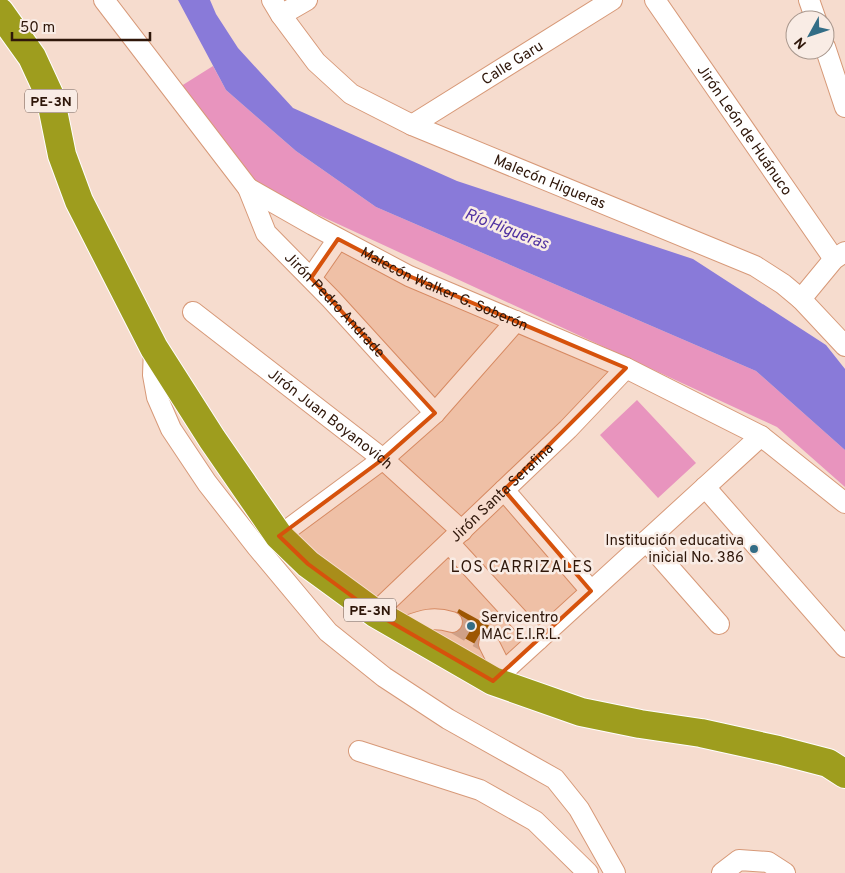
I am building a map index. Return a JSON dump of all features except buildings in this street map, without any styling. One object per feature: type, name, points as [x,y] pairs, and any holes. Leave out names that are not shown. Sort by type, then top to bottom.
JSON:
[{"type":"highway","name":"PE-3N","points":[[0,12],[32,57],[50,96],[62,155],[79,201],[154,348],[212,439],[278,536],[308,564],[375,613],[493,681],[581,712],[640,724],[701,733],[778,750],[828,763],[845,774]]},
{"type":"street","name":"Malecón Walker G. Soberón","points":[[104,0],[248,188],[338,239],[409,276],[626,368],[761,436],[845,503]]},
{"type":"street","points":[[276,8],[307,0]]},
{"type":"street","name":"Calle Garu","points":[[412,125],[612,0]]},
{"type":"street","name":"Jirón León de Huánuco","points":[[655,0],[840,255]]},
{"type":"street","name":"Malecón Higueras","points":[[276,8],[316,62],[351,94],[412,125],[755,266],[783,284],[845,346]]},
{"type":"street","points":[[829,60],[845,107]]},
{"type":"street","name":"Jirón Pedro Andrade","points":[[248,188],[264,230],[311,278],[435,413]]},
{"type":"street","points":[[311,278],[338,239]]},
{"type":"street","points":[[801,300],[840,255]]},
{"type":"street","name":"Jirón Juan Boyanovich","points":[[193,312],[383,459],[456,537],[538,640]]},
{"type":"street","points":[[278,536],[383,459],[435,413],[516,321]]},
{"type":"street","points":[[154,348],[153,376],[157,397],[171,428],[207,483],[257,547],[328,632],[384,677],[448,719],[555,779],[579,809],[615,873]]},
{"type":"street","name":"Jirón Santa Serafina","points":[[375,613],[568,429],[626,368]]},
{"type":"street","points":[[493,681],[761,436]]},
{"type":"street","points":[[705,487],[845,647]]},
{"type":"street","points":[[504,490],[591,591]]},
{"type":"street","points":[[646,541],[719,624]]},
{"type":"street","points":[[401,628],[424,620],[439,618],[452,622]]},
{"type":"street","points":[[490,644],[497,660],[493,681]]},
{"type":"street","points":[[358,751],[480,790],[535,821],[588,873]]},
{"type":"street","points":[[722,873],[739,860],[768,862],[785,873]]},
{"type":"highlighted area","points":[[338,239],[409,276],[626,368],[504,490],[591,591],[493,681],[375,613],[308,564],[279,536],[383,459],[435,413],[311,278]]},
{"type":"shaded area","points":[[213,66],[226,90],[296,151],[376,207],[756,371],[845,450],[845,487],[777,427],[258,187],[178,88]]},
{"type":"shaded area","points":[[637,400],[696,463],[658,498],[600,435]]},
{"type":"water","name":"Río Higueras","points":[[178,0],[210,0],[216,14],[238,48],[293,108],[457,181],[693,259],[826,345],[845,369],[845,450],[756,371],[376,207],[296,151],[226,90]]},
{"type":"tunnel","points":[[452,622],[489,644]]},
{"type":"place","name":"Institución educativa inicial No. 386","points":[[754,549]]},
{"type":"place","name":"Servicentro MAC E.I.R.L.","points":[[471,626]]},
{"type":"district","name":"LOS CARRIZALES","points":[[522,566]]}]
